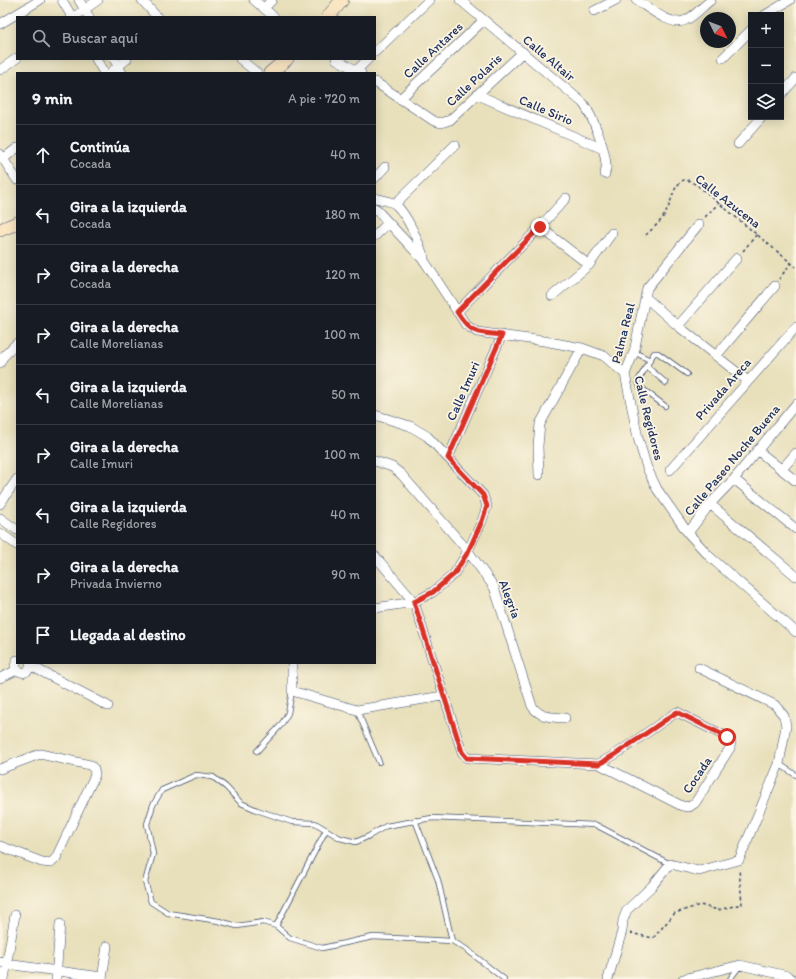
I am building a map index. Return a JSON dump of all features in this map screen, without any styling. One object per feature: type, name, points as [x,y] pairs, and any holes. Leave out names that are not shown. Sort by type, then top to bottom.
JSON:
[{"type":"main road","points":[[329,16],[342,0]]},
{"type":"main road","points":[[271,72],[286,60]]},
{"type":"main road","points":[[0,230],[16,222]]},
{"type":"street","points":[[0,24],[40,0]]},
{"type":"street","points":[[62,0],[72,16]]},
{"type":"street","points":[[79,0],[87,13]]},
{"type":"street","points":[[76,16],[87,13],[98,0]]},
{"type":"street","points":[[142,0],[156,16]]},
{"type":"street","points":[[254,0],[273,16]]},
{"type":"street","points":[[264,8],[272,0]]},
{"type":"street","points":[[376,51],[429,0]]},
{"type":"street","name":"Calle Altair","points":[[460,0],[583,103],[590,113],[603,149],[607,166],[605,174]]},
{"type":"street","points":[[594,11],[616,0]]},
{"type":"street","points":[[636,0],[671,22],[679,23],[686,20],[711,0]]},
{"type":"street","points":[[770,12],[790,0]]},
{"type":"street","name":"Calle Antares","points":[[400,99],[484,20]]},
{"type":"street","points":[[723,58],[748,33]]},
{"type":"street","name":"Calle Polaris","points":[[400,99],[441,123],[450,120],[523,52]]},
{"type":"street","points":[[0,70],[16,59]]},
{"type":"street","points":[[97,60],[103,72]]},
{"type":"street","points":[[241,60],[256,72]]},
{"type":"street","points":[[338,60],[359,72],[367,60]]},
{"type":"street","points":[[784,92],[796,78]]},
{"type":"street","points":[[376,83],[400,99]]},
{"type":"street","name":"Calle Sirio","points":[[478,95],[603,149]]},
{"type":"street","points":[[738,144],[759,120]]},
{"type":"street","points":[[376,198],[396,204],[455,145]]},
{"type":"street","points":[[16,149],[2,157],[16,178]]},
{"type":"street","points":[[376,177],[386,167]]},
{"type":"street","points":[[457,312],[540,227],[566,198]]},
{"type":"street","name":"Calle Regidores","points":[[396,204],[408,221],[419,243],[425,262]]},
{"type":"street","name":"Calle Regidores","points":[[376,209],[425,262],[466,325],[477,332],[582,348],[604,356],[625,374],[638,438],[647,468],[657,489],[688,533],[710,557],[796,632]]},
{"type":"street","points":[[376,235],[388,223]]},
{"type":"street","name":"Palma Real","points":[[625,374],[634,352],[647,288],[699,224]]},
{"type":"street","points":[[540,227],[589,265]]},
{"type":"street","points":[[552,296],[589,265],[612,233]]},
{"type":"street","points":[[678,326],[737,258]]},
{"type":"street","points":[[716,356],[774,286]]},
{"type":"street","points":[[645,298],[678,326],[748,380]]},
{"type":"street","name":"Privada Areca","points":[[670,470],[796,327]]},
{"type":"street","name":"Calle Imuri","points":[[448,458],[502,335]]},
{"type":"street","points":[[0,363],[3,357],[16,344]]},
{"type":"street","points":[[539,475],[538,446],[540,424],[582,348]]},
{"type":"street","name":"Calle Paseo Noche Buena","points":[[688,533],[710,504],[734,478],[796,404]]},
{"type":"street","points":[[376,415],[410,426],[427,436],[483,495],[487,506],[468,552],[454,574],[433,592],[414,602],[376,608]]},
{"type":"street","points":[[757,450],[796,481]]},
{"type":"street","points":[[782,469],[796,453]]},
{"type":"street","name":"Alegría","points":[[376,461],[392,467],[401,474],[468,552],[494,587],[532,706],[536,713],[565,718]]},
{"type":"street","points":[[734,478],[796,529]]},
{"type":"street","points":[[0,504],[16,481]]},
{"type":"street","points":[[710,504],[796,576]]},
{"type":"street","points":[[0,518],[16,529]]},
{"type":"street","points":[[0,533],[16,544]]},
{"type":"street","points":[[376,557],[414,602]]},
{"type":"street","name":"Cocada","points":[[414,602],[462,752],[467,758],[599,764],[682,806],[689,807],[695,803],[730,748],[731,740],[677,712],[599,764]]},
{"type":"street","points":[[16,663],[15,666],[20,673],[25,673],[29,670],[31,665],[108,706]]},
{"type":"street","points":[[292,664],[292,691],[357,710],[443,696]]},
{"type":"street","points":[[608,979],[622,931],[623,920],[627,910],[652,886],[670,864],[698,871],[739,860],[779,764],[786,726],[784,716],[775,705],[700,668]]},
{"type":"street","points":[[0,678],[17,670]]},
{"type":"street","points":[[0,769],[40,754],[90,765],[94,769],[94,775],[56,858],[51,863],[42,862],[0,846]]},
{"type":"street","points":[[4,979],[3,963],[14,915]]},
{"type":"street","points":[[56,975],[60,924]]},
{"type":"street","points":[[3,963],[56,975],[102,978],[107,946]]},
{"type":"street","points":[[683,979],[740,965],[788,976],[792,979]]},
{"type":"lane","points":[[634,352],[650,360]]},
{"type":"lane","points":[[665,406],[640,387],[638,381],[654,353],[658,352],[687,374]]},
{"type":"lane","points":[[646,366],[666,383]]},
{"type":"lane","points":[[257,751],[285,719],[288,713],[292,691]]},
{"type":"lane","points":[[357,710],[379,762]]},
{"type":"lane","points":[[779,764],[796,775]]},
{"type":"lane","points":[[504,979],[466,949],[452,941],[372,937],[322,948],[290,938],[276,926],[263,922],[237,926],[219,921],[168,913],[150,902],[145,882],[153,854],[148,824],[153,805],[162,790],[196,775],[213,777],[226,787],[241,803],[257,810],[292,822],[315,823],[340,838],[356,842],[386,826],[432,818],[596,825],[670,864]]},
{"type":"lane","points":[[415,820],[438,880],[452,941]]},
{"type":"lane","points":[[276,926],[326,830]]},
{"type":"lane","points":[[730,979],[740,965]]},
{"type":"path","name":"Calle Azucena","points":[[646,235],[665,214],[674,190],[680,182],[686,179],[697,184],[796,267]]},
{"type":"path","points":[[699,224],[719,203]]},
{"type":"path","points":[[737,258],[757,234]]},
{"type":"path","points":[[774,286],[791,263]]},
{"type":"path","points":[[622,931],[653,938],[675,913],[700,905],[718,910],[742,904],[739,860]]},
{"type":"route","points":[[540,227],[457,312],[466,325],[477,332],[502,335],[448,458],[483,495],[487,506],[468,552],[454,574],[433,592],[414,602],[462,752],[467,758],[476,759],[508,759],[538,762],[599,764],[677,712],[727,737]]}]
